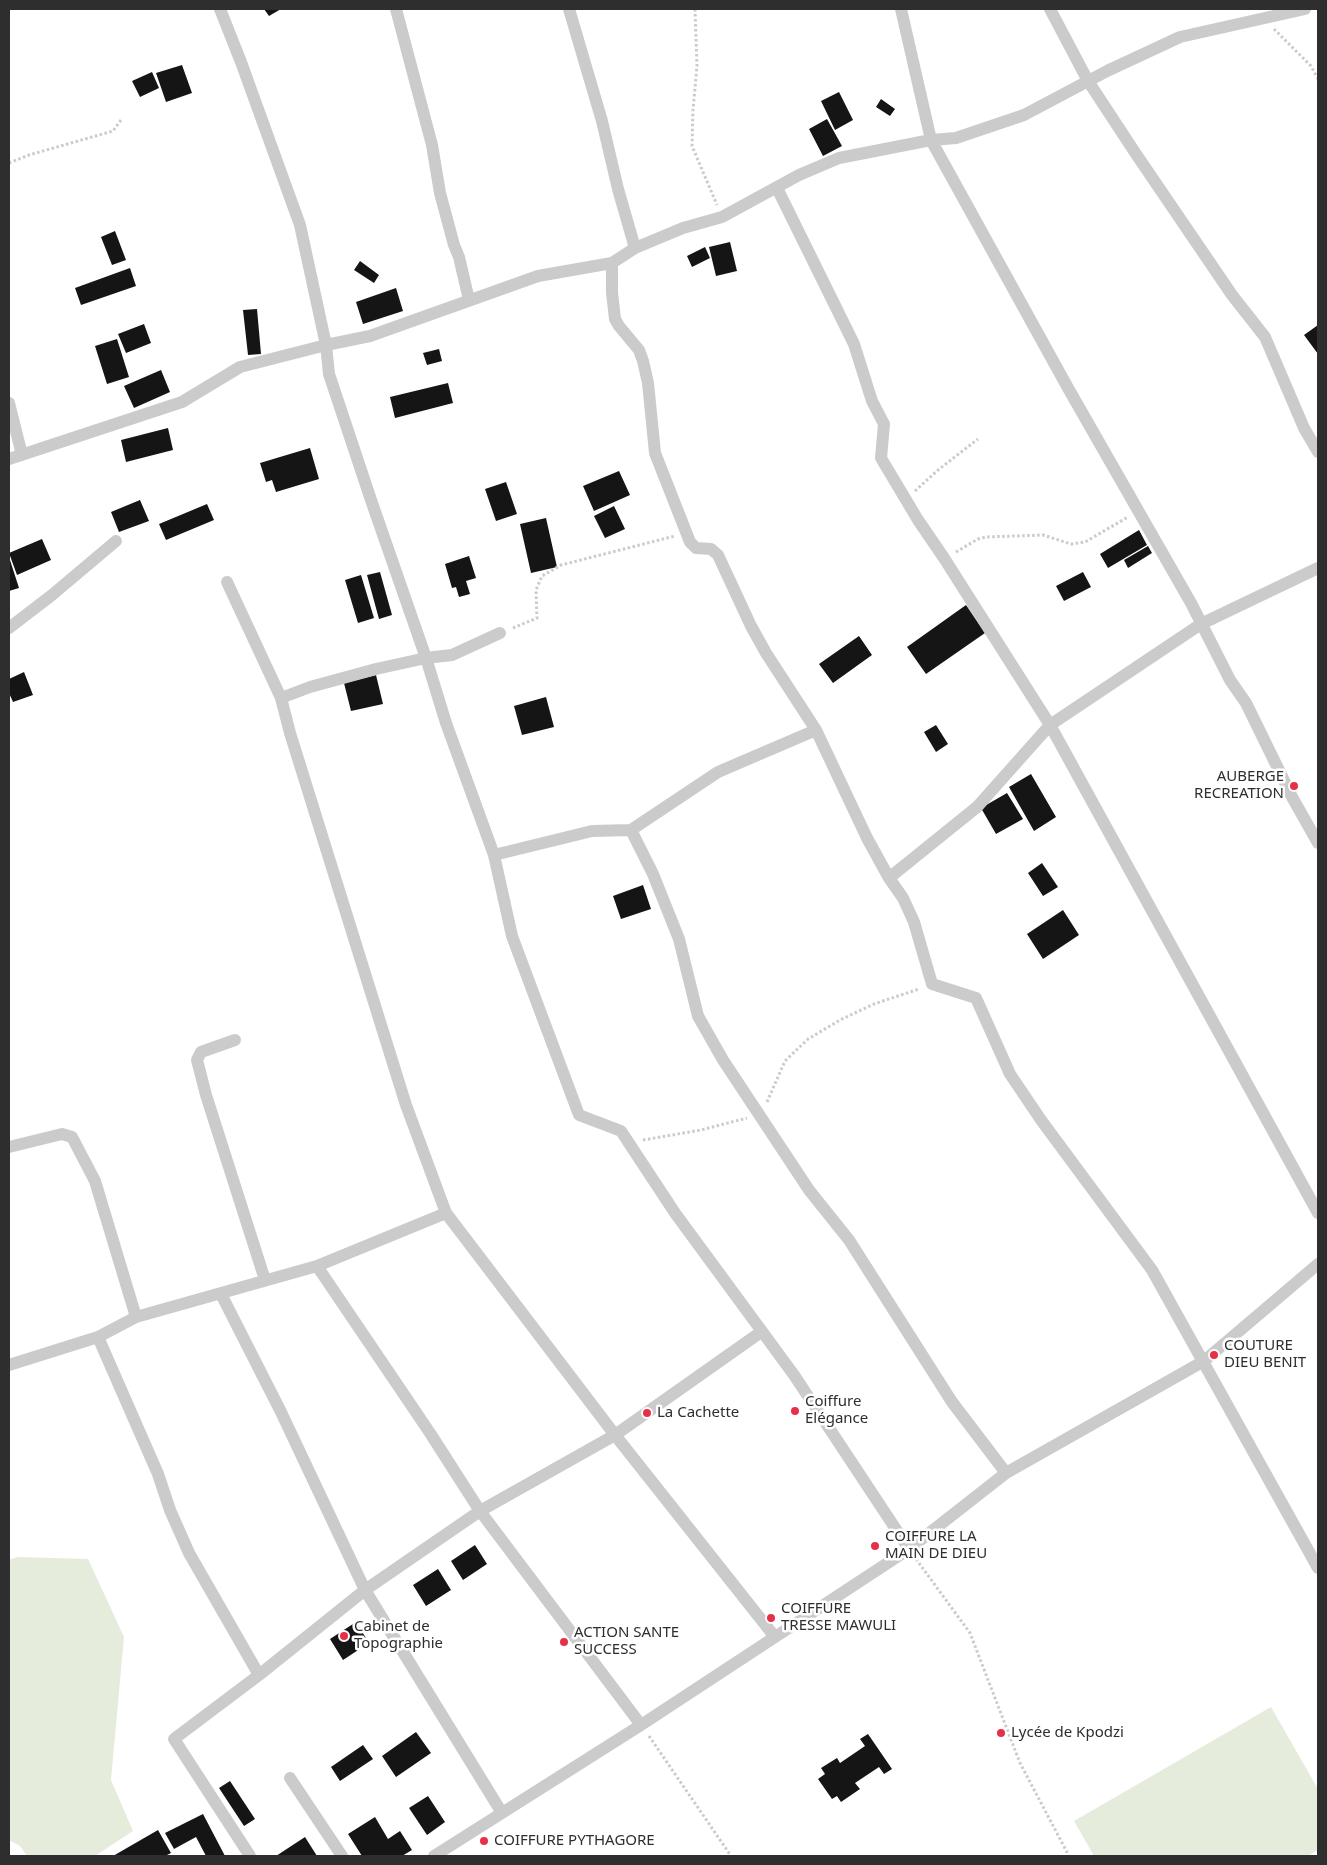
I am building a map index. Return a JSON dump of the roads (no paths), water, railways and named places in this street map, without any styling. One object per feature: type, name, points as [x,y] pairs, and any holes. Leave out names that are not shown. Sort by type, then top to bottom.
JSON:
[{"type":"street","points":[[220,9],[300,226],[309,260],[326,345],[329,374],[426,658],[446,723],[494,855],[512,936],[578,1115],[621,1131],[675,1213],[794,1376],[909,1549]]},
{"type":"street","points":[[396,9],[432,145],[440,193],[459,257],[469,300]]},
{"type":"street","points":[[569,9],[602,121],[618,189],[635,248]]},
{"type":"street","points":[[901,9],[931,140],[1201,624],[1230,680],[1246,703],[1292,797],[1318,843]]},
{"type":"street","points":[[1050,9],[1088,82],[1227,287],[1264,337],[1304,428],[1318,452]]},
{"type":"street","points":[[9,459],[182,402],[240,367],[370,336],[538,276],[612,263],[635,248],[683,228],[722,217],[809,170],[839,158],[931,140],[956,138],[1024,115],[1180,37],[1305,9]]},
{"type":"street","points":[[777,188],[854,344],[872,401],[884,424],[881,458],[905,499],[1050,725],[1318,1213]]},
{"type":"street","points":[[612,263],[612,293],[615,318],[638,350],[643,361],[648,383],[655,453],[692,545],[696,548],[710,549],[718,555],[751,626],[766,653],[816,730],[867,838],[889,878],[903,898],[914,922],[932,984],[976,998],[1010,1074],[1041,1120],[1152,1270],[1318,1568]]},
{"type":"street","points":[[9,403],[22,455]]},
{"type":"street","points":[[9,628],[52,595],[116,541]]},
{"type":"street","points":[[889,878],[977,807],[1050,725],[1201,624],[1318,568]]},
{"type":"street","points":[[227,582],[281,698],[292,742],[406,1105],[446,1213],[615,1435],[775,1637]]},
{"type":"street","points":[[281,698],[310,687],[426,658],[452,655],[500,633]]},
{"type":"street","points":[[494,855],[592,831],[631,830],[718,772],[816,730]]},
{"type":"street","points":[[631,830],[653,874],[679,939],[698,1016],[723,1060],[809,1190],[848,1240],[952,1402],[1006,1473]]},
{"type":"street","points":[[235,1040],[202,1052],[197,1060],[206,1095],[266,1280]]},
{"type":"street","points":[[9,1147],[62,1134],[72,1137],[95,1181],[136,1317]]},
{"type":"street","points":[[9,1365],[98,1337],[136,1317],[317,1266],[446,1213]]},
{"type":"street","points":[[434,1856],[641,1725],[909,1549],[1006,1473],[1204,1361],[1318,1264]]},
{"type":"street","points":[[317,1266],[430,1433],[480,1511],[641,1725]]},
{"type":"street","points":[[221,1294],[281,1412],[365,1590],[502,1813]]},
{"type":"street","points":[[250,1856],[174,1739],[259,1675],[365,1590],[480,1511],[615,1435],[761,1332]]},
{"type":"street","points":[[98,1337],[150,1456],[170,1510],[189,1553],[259,1675]]},
{"type":"street","points":[[290,1778],[342,1856]]},
{"type":"place","name":"AUBERGE RECREATION","points":[[1294,786]]},
{"type":"place","name":"COUTURE DIEU BENIT","points":[[1214,1355]]},
{"type":"place","name":"Coiffure Elégance","points":[[795,1411]]},
{"type":"place","name":"La Cachette","points":[[647,1413]]},
{"type":"place","name":"COIFFURE LA MAIN DE DIEU","points":[[875,1546]]},
{"type":"place","name":"COIFFURE TRESSE MAWULI","points":[[771,1618]]},
{"type":"place","name":"Cabinet de Topographie","points":[[344,1636]]},
{"type":"place","name":"ACTION SANTE SUCCESS","points":[[564,1642]]},
{"type":"place","name":"Lycée de Kpodzi","points":[[1001,1733]]},
{"type":"place","name":"COIFFURE PYTHAGORE","points":[[484,1841]]}]
